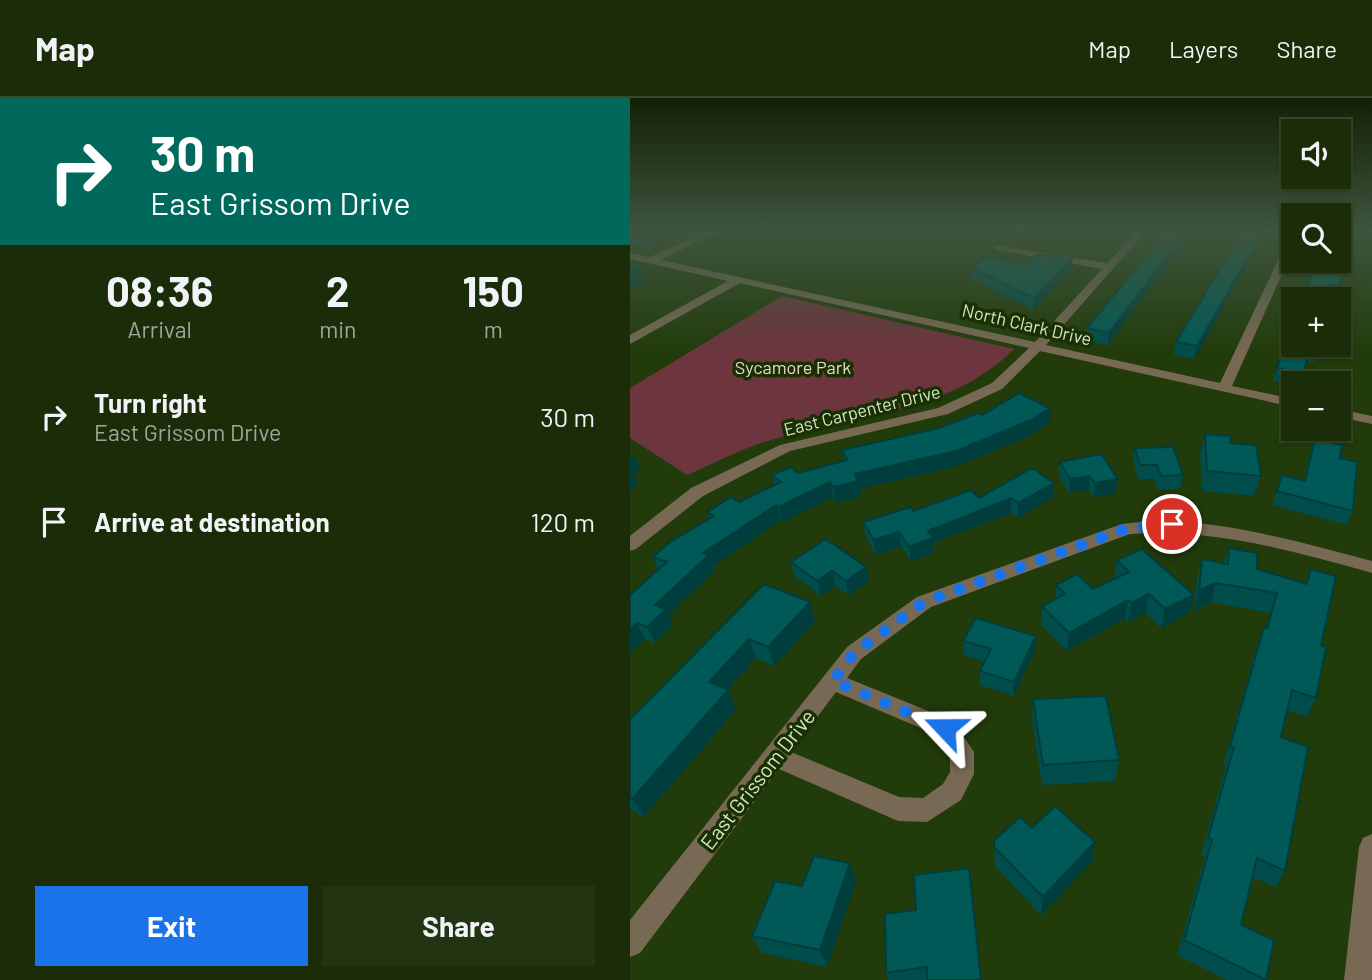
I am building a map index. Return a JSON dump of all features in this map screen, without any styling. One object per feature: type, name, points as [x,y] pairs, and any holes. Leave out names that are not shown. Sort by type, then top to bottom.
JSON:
[{"type":"street","name":"North Clark Drive","points":[[695,271],[1281,400]]},
{"type":"street","name":"East Carpenter Drive","points":[[630,545],[697,492],[785,448],[943,411],[997,386],[1038,346],[1106,271]]},
{"type":"street","points":[[1225,387],[1278,271]]},
{"type":"street","points":[[630,340],[738,281]]},
{"type":"street","points":[[1351,416],[1372,420]]},
{"type":"street","name":"East Grissom Drive","points":[[630,943],[854,653],[924,602],[1128,528],[1172,524],[1216,527],[1372,567]]},
{"type":"street","points":[[775,756],[898,809],[927,810],[952,792],[962,774],[962,751],[945,728],[833,681]]},
{"type":"street","points":[[1359,980],[1372,847]]},
{"type":"green space","name":"Sycamore Park","points":[[782,296],[1014,349],[988,371],[930,400],[760,443],[687,475],[630,438],[630,388]]},
{"type":"building","points":[[979,271],[1060,271],[1034,298]]},
{"type":"building","points":[[1134,271],[1156,271],[1109,333],[1087,328]]},
{"type":"building","points":[[1219,271],[1240,271],[1197,346],[1176,342]]},
{"type":"building","points":[[1312,273],[1343,273],[1339,286],[1307,287]]},
{"type":"building","points":[[1281,357],[1307,357],[1304,371],[1277,368]]},
{"type":"building","points":[[1019,393],[1050,408],[1031,420],[956,451],[855,474],[858,481],[833,487],[830,482],[778,507],[776,505],[703,553],[709,555],[655,605],[666,609],[647,627],[637,623],[630,630],[630,595],[667,562],[653,557],[670,542],[714,516],[707,512],[731,497],[739,502],[781,482],[772,475],[790,467],[798,473],[847,460],[842,450],[939,428],[978,413],[982,415]]},
{"type":"building","points":[[1205,434],[1230,436],[1230,443],[1256,445],[1261,476],[1207,471]]},
{"type":"building","points":[[1315,441],[1342,445],[1340,458],[1357,462],[1353,511],[1277,491],[1282,475],[1305,481]]},
{"type":"building","points":[[1173,447],[1183,475],[1161,476],[1157,465],[1140,465],[1135,448]]},
{"type":"building","points":[[1101,454],[1118,479],[1095,483],[1090,476],[1070,479],[1060,462]]},
{"type":"building","points":[[1032,468],[1054,483],[1018,503],[1011,498],[928,531],[933,538],[909,547],[899,532],[874,540],[863,522],[911,507],[914,511],[971,490],[979,498]]},
{"type":"building","points":[[826,539],[866,567],[846,581],[832,571],[817,581],[791,562]]},
{"type":"building","points":[[1229,548],[1257,553],[1257,569],[1307,584],[1311,569],[1336,576],[1321,646],[1326,647],[1316,698],[1292,690],[1281,737],[1308,747],[1285,871],[1257,858],[1241,925],[1274,940],[1266,980],[1184,940],[1212,840],[1208,838],[1234,747],[1230,746],[1264,627],[1267,628],[1277,593],[1216,583],[1199,591],[1202,559],[1228,564]]},
{"type":"building","points":[[1142,549],[1194,595],[1165,609],[1149,594],[1132,603],[1128,600],[1069,633],[1042,606],[1065,594],[1056,585],[1077,574],[1093,589],[1129,572],[1117,560]]},
{"type":"building","points":[[764,584],[810,602],[768,647],[749,639],[709,682],[728,690],[632,799],[630,798],[630,719]]},
{"type":"building","points":[[976,618],[1036,636],[1014,682],[980,671],[991,649],[963,641]]},
{"type":"building","points":[[1106,696],[1119,760],[1043,765],[1033,699]]},
{"type":"building","points":[[1055,806],[1095,842],[1043,897],[994,847],[994,841],[1020,817],[1032,828]]},
{"type":"building","points":[[814,856],[850,863],[820,950],[752,936],[775,881],[802,886]]},
{"type":"building","points":[[969,868],[981,980],[927,980],[927,967],[886,973],[885,914],[916,910],[914,875]]},
{"type":"route","points":[[945,728],[833,681],[854,653],[924,602],[1128,528],[1172,524]]}]
